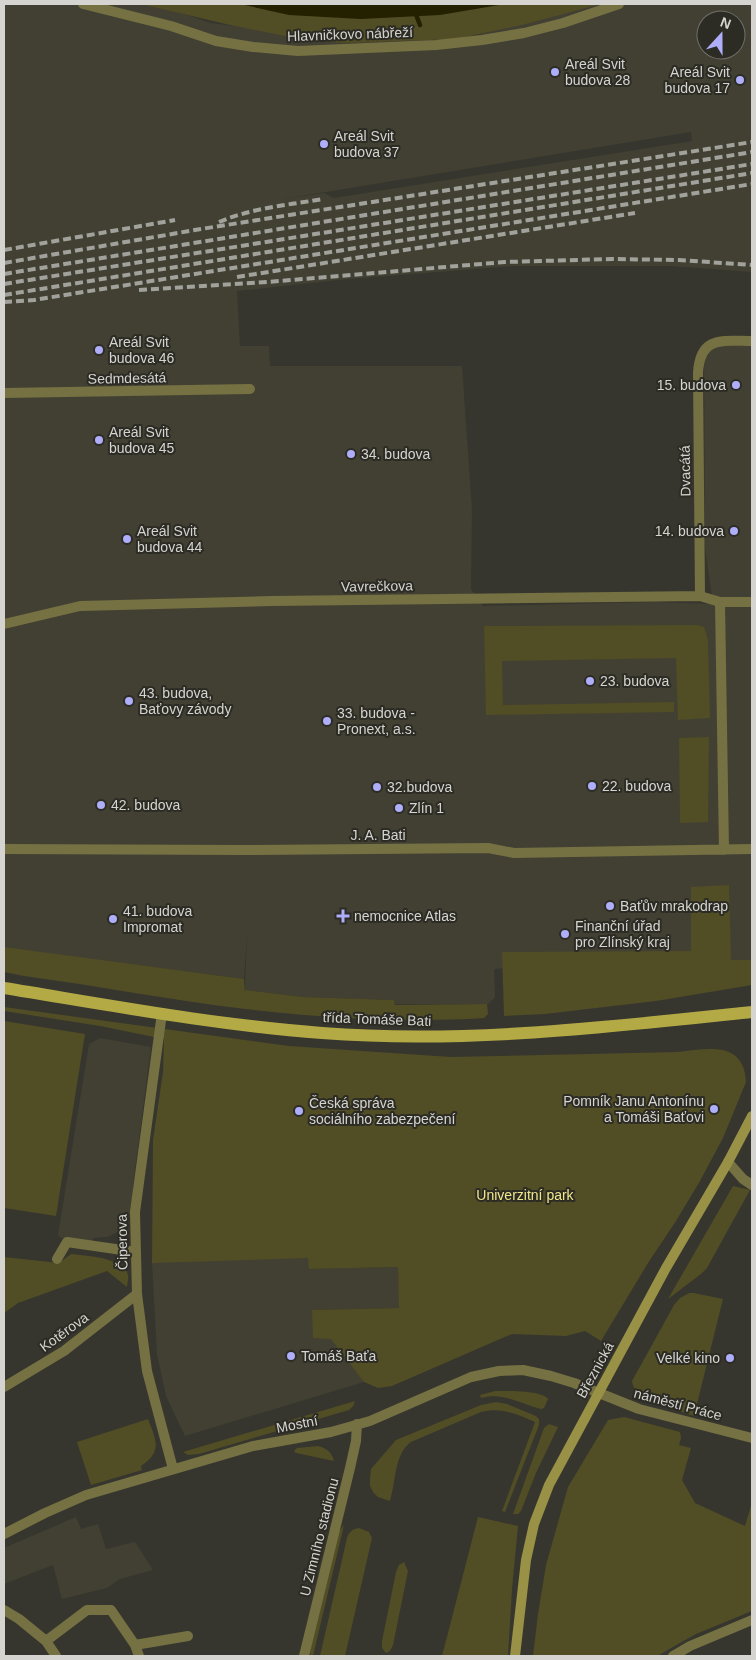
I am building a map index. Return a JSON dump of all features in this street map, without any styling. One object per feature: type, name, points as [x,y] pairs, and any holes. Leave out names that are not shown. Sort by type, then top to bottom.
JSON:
[{"type":"main road","name":"třída Tomáše Bati","points":[[4,988],[243,1026],[323,1033],[430,1036],[614,1026],[752,1012]]},
{"type":"main road","name":"Březnická","points":[[515,1656],[526,1560],[534,1524],[557,1466],[752,1116]]},
{"type":"street","name":"Hlavničkovo nábřeží","points":[[83,4],[171,26],[216,41],[298,51],[436,45],[524,34],[619,4]]},
{"type":"street","name":"Dvacátá","points":[[700,596],[699,358],[705,347],[717,341],[752,341]]},
{"type":"street","name":"Sedmdesátá","points":[[4,393],[250,390]]},
{"type":"street","name":"Vavrečkova","points":[[4,624],[80,606],[272,601],[700,596],[720,602],[752,602]]},
{"type":"street","points":[[720,602],[724,850]]},
{"type":"street","name":"J. A. Bati","points":[[4,849],[488,848],[514,853],[752,849]]},
{"type":"street","name":"Čiperova","points":[[162,1013],[135,1212],[137,1294],[147,1371],[173,1469]]},
{"type":"street","points":[[728,1162],[743,1179],[752,1185]]},
{"type":"street","points":[[57,1259],[67,1242],[136,1252]]},
{"type":"street","name":"Kotěrova","points":[[4,1387],[64,1351],[137,1294]]},
{"type":"street","name":"Mostní","points":[[4,1534],[86,1495],[253,1446],[331,1432],[382,1416],[471,1377],[499,1370],[523,1370],[538,1373],[598,1392]]},
{"type":"street","name":"náměstí Práce","points":[[598,1392],[639,1409],[752,1438]]},
{"type":"street","name":"U Zimního stadionu","points":[[304,1656],[350,1468],[356,1441],[357,1424]]},
{"type":"street","points":[[4,1610],[19,1619],[46,1641],[56,1656]]},
{"type":"street","points":[[46,1641],[87,1610],[112,1610],[135,1645],[139,1656]]},
{"type":"street","points":[[673,1656],[690,1646],[752,1620]]},
{"type":"street","points":[[135,1645],[188,1636]]},
{"type":"shaded area","points":[[4,4],[153,4],[211,23],[343,40],[469,37],[601,4],[752,4],[752,272],[671,266],[514,266],[338,280],[237,291],[240,346],[269,346],[270,366],[462,366],[472,510],[471,589],[483,606],[655,602],[713,604],[705,547],[704,346],[752,346],[752,971],[692,951],[494,969],[495,997],[488,1004],[395,1004],[394,1000],[303,997],[245,990],[247,934],[244,979],[4,948]],"holes":[[[691,132],[692,141],[334,198],[324,193],[283,199]]]},
{"type":"shaded area","points":[[240,4],[505,4],[440,15],[361,19],[289,15]]},
{"type":"shaded area","points":[[100,1038],[151,1047],[133,1185],[133,1208],[122,1230],[107,1237],[93,1238],[92,1243],[61,1238],[58,1235],[89,1044]]},
{"type":"shaded area","points":[[200,1258],[309,1258],[309,1269],[398,1267],[400,1308],[317,1310],[364,1382],[185,1436],[166,1396],[157,1354],[152,1263]]},
{"type":"shaded area","points":[[76,1517],[81,1529],[98,1524],[106,1549],[135,1542],[153,1570],[120,1579],[107,1588],[62,1599],[53,1565],[4,1584],[4,1548]]},
{"type":"green space","points":[[141,4],[601,4],[522,25],[456,39],[343,43],[290,37]]},
{"type":"green space","points":[[697,625],[704,627],[708,640],[710,718],[678,720],[676,658],[502,661],[503,705],[674,702],[674,712],[486,715],[484,626]]},
{"type":"green space","points":[[709,737],[708,822],[680,823],[679,738]]},
{"type":"green space","points":[[729,885],[731,960],[752,960],[752,985],[656,1001],[545,1014],[504,1016],[502,952],[691,951],[691,887]]},
{"type":"green space","points":[[4,947],[244,979],[245,994],[245,990],[303,997],[394,1000],[395,1005],[487,1004],[488,1014],[484,1018],[394,1020],[304,1015],[245,1009],[4,972]]},
{"type":"green space","name":"Univerzitní park","points":[[4,1007],[289,1046],[451,1057],[722,1050],[731,1053],[739,1059],[744,1069],[746,1082],[723,1138],[700,1181],[601,1341],[585,1331],[566,1336],[512,1334],[392,1386],[378,1388],[364,1382],[331,1339],[313,1338],[312,1310],[399,1308],[398,1267],[309,1269],[308,1258],[152,1263],[153,1140],[163,1072],[164,1039],[100,1026],[4,1011]]},
{"type":"green space","points":[[4,1021],[85,1034],[56,1216],[4,1208]]},
{"type":"green space","points":[[733,1186],[750,1190],[707,1268],[668,1299]]},
{"type":"green space","points":[[71,1254],[103,1258],[119,1264],[128,1275],[127,1287],[107,1271],[18,1303],[4,1313],[4,1257],[59,1263]]},
{"type":"green space","points":[[689,1293],[723,1299],[694,1416],[639,1398],[632,1381],[674,1305],[680,1298]]},
{"type":"green space","points":[[495,1391],[538,1394],[548,1399],[544,1408],[541,1409],[497,1396],[481,1398],[480,1395]]},
{"type":"green space","points":[[355,1401],[349,1410],[199,1454],[188,1455],[183,1452]]},
{"type":"green space","points":[[496,1402],[507,1404],[539,1419],[539,1425],[505,1512],[502,1511],[535,1422],[502,1411],[481,1412],[411,1442],[405,1447],[398,1461],[390,1501],[378,1497],[373,1492],[370,1486],[371,1469],[396,1440],[481,1405]]},
{"type":"green space","points":[[624,1417],[680,1432],[679,1445],[691,1448],[682,1480],[695,1503],[745,1526],[752,1502],[752,1611],[696,1634],[657,1656],[533,1656],[546,1565],[568,1487],[608,1420]]},
{"type":"green space","points":[[148,1419],[156,1445],[148,1461],[141,1466],[142,1470],[91,1485],[77,1442]]},
{"type":"green space","points":[[549,1424],[558,1427],[536,1473],[521,1511],[518,1514],[513,1514],[544,1428]]},
{"type":"green space","points":[[318,1446],[328,1451],[334,1461],[294,1451],[297,1448]]},
{"type":"green space","points":[[478,1517],[518,1526],[508,1656],[442,1656]]},
{"type":"green space","points":[[344,1525],[313,1656],[311,1656],[310,1652],[338,1533]]},
{"type":"green space","points":[[359,1528],[369,1532],[372,1538],[345,1656],[320,1656],[347,1538],[351,1531]]},
{"type":"green space","points":[[404,1562],[408,1571],[393,1645],[390,1651],[386,1653],[382,1648],[382,1641],[396,1572],[399,1565]]},
{"type":"waterway","points":[[412,4],[420,25]]},
{"type":"railway","points":[[4,263],[201,229],[752,142]]},
{"type":"railway","points":[[4,274],[752,152]]},
{"type":"railway","points":[[4,284],[752,164]]},
{"type":"railway","points":[[4,295],[752,173]]},
{"type":"railway","points":[[4,302],[34,300],[752,184]]},
{"type":"railway","points":[[219,222],[257,210],[323,199]]},
{"type":"railway","points":[[237,277],[635,213]]},
{"type":"railway","points":[[4,250],[175,220]]},
{"type":"railway","points":[[139,290],[267,282],[505,262],[612,259],[679,260],[752,265]]},
{"type":"place","name":"Areál Svit budova 28","points":[[555,72]]},
{"type":"place","name":"Areál Svit budova 17","points":[[740,80]]},
{"type":"place","name":"Areál Svit budova 37","points":[[324,144]]},
{"type":"place","name":"Areál Svit budova 46","points":[[99,350]]},
{"type":"place","name":"15. budova","points":[[736,385]]},
{"type":"place","name":"Areál Svit budova 45","points":[[99,440]]},
{"type":"place","name":"34. budova","points":[[351,454]]},
{"type":"place","name":"14. budova","points":[[734,531]]},
{"type":"place","name":"Areál Svit budova 44","points":[[127,539]]},
{"type":"place","name":"23. budova","points":[[590,681]]},
{"type":"place","name":"43. budova, Baťovy závody","points":[[129,701]]},
{"type":"place","name":"33. budova - Pronext, a.s.","points":[[327,721]]},
{"type":"place","name":"22. budova","points":[[592,786]]},
{"type":"place","name":"32.budova","points":[[377,787]]},
{"type":"place","name":"42. budova","points":[[101,805]]},
{"type":"place","name":"Zlín 1","points":[[399,808]]},
{"type":"place","name":"Baťův mrakodrap","points":[[610,906]]},
{"type":"place","name":"nemocnice Atlas","points":[[343,916]]},
{"type":"place","name":"41. budova Impromat","points":[[113,919]]},
{"type":"place","name":"Finanční úřad pro Zlínský kraj","points":[[565,934]]},
{"type":"place","name":"Pomník Janu Antonínu a Tomáši Baťovi","points":[[714,1109]]},
{"type":"place","name":"Česká správa sociálního zabezpečení","points":[[299,1111]]},
{"type":"place","name":"Tomáš Baťa","points":[[291,1356]]},
{"type":"place","name":"Velké kino","points":[[730,1358]]}]
